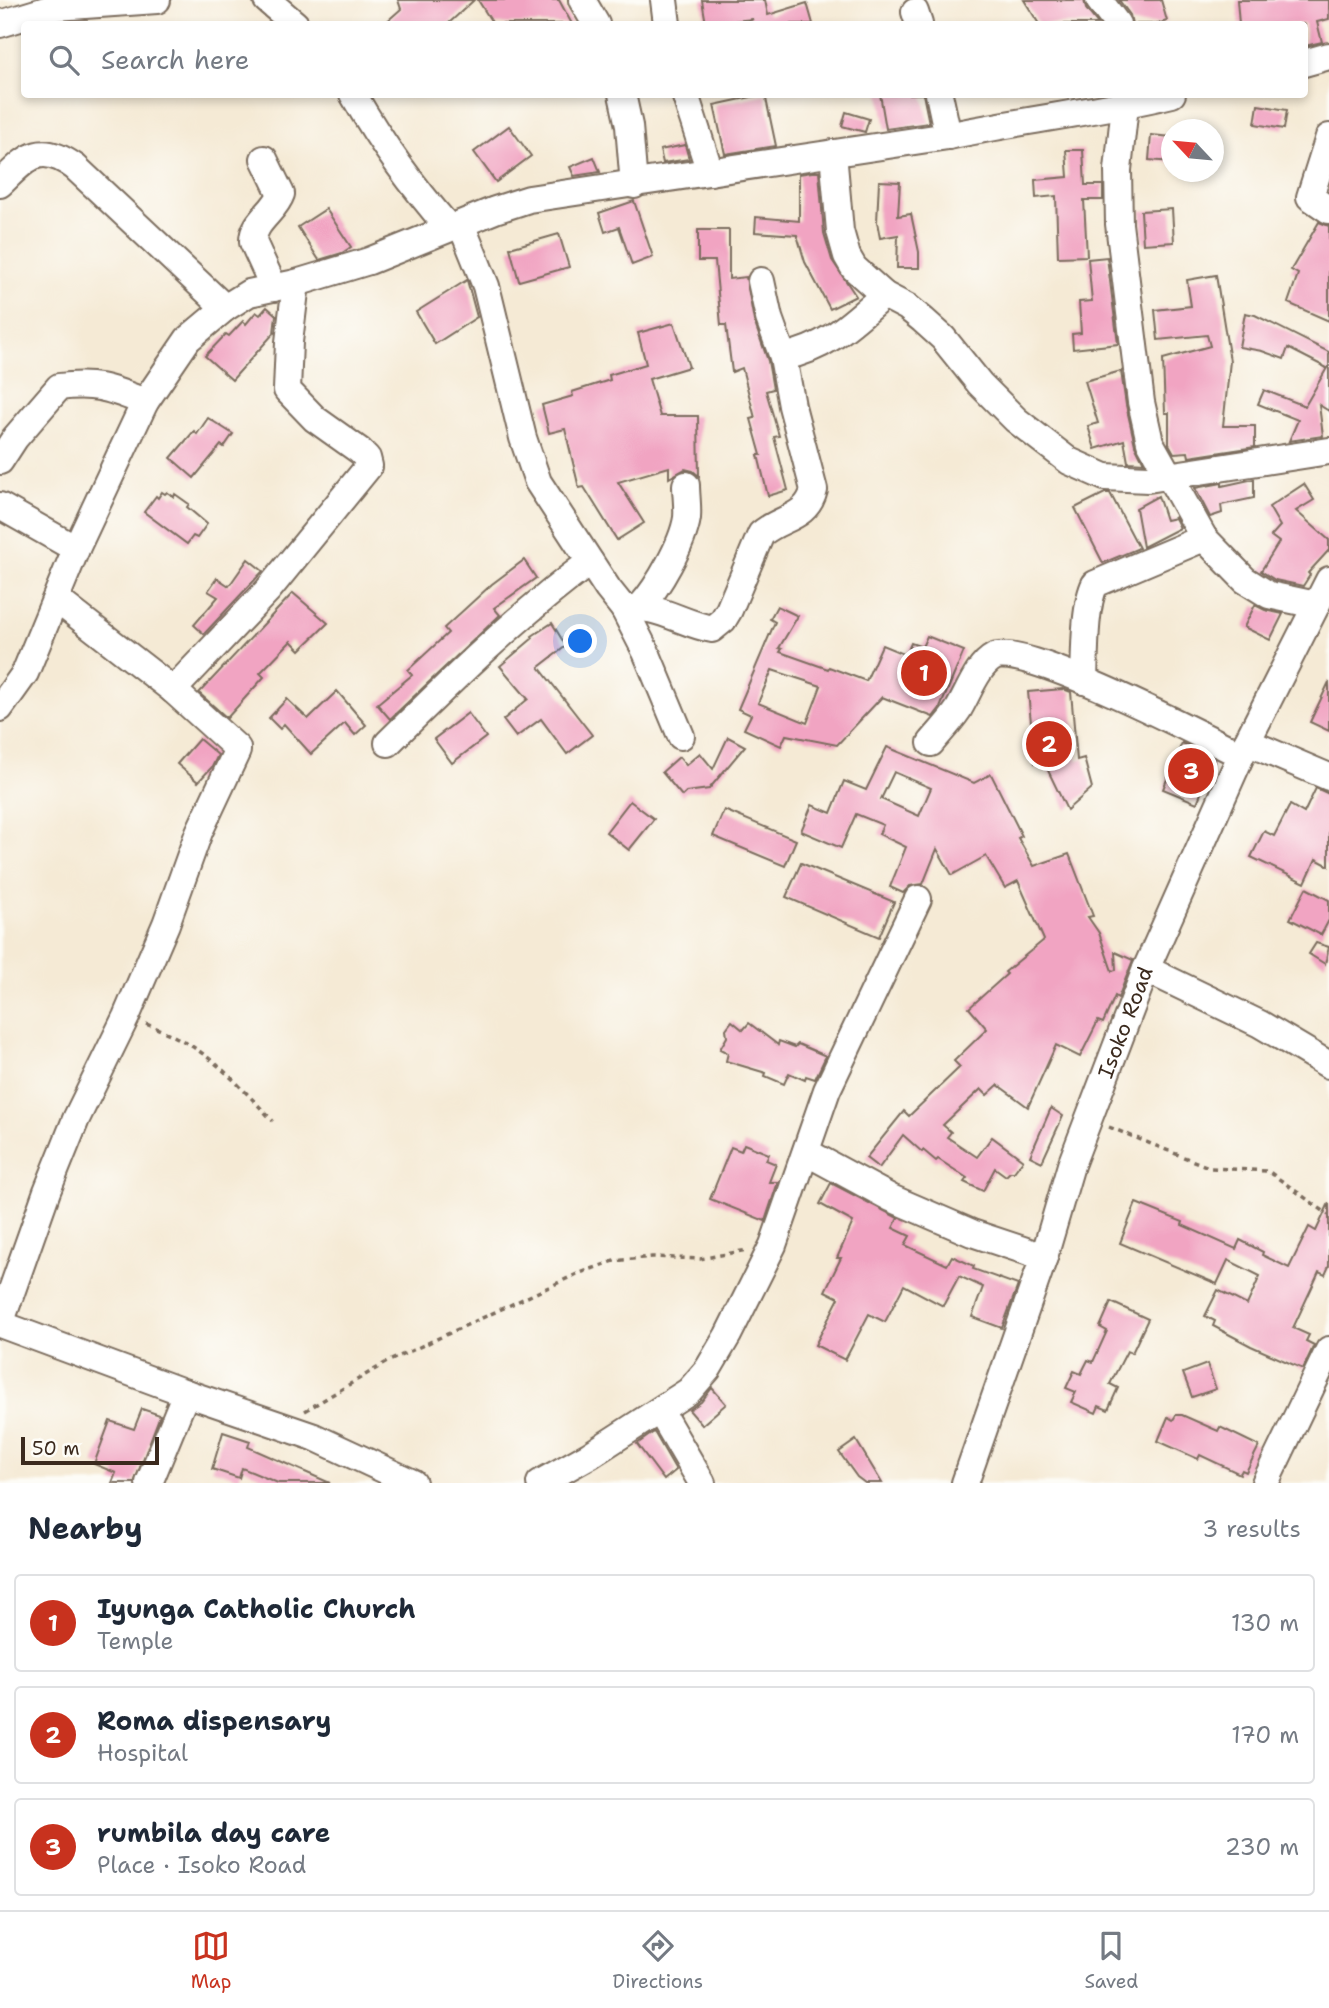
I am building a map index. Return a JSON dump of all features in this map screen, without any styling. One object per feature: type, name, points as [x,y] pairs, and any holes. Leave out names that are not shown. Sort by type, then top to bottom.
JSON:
[{"type":"street","points":[[0,24],[56,7],[158,0]]},
{"type":"street","points":[[267,0],[292,21]]},
{"type":"street","points":[[582,0],[594,21]]},
{"type":"street","points":[[664,0],[667,21]]},
{"type":"street","points":[[1099,0],[1115,21]]},
{"type":"street","points":[[1308,61],[1329,56]]},
{"type":"street","points":[[356,98],[375,132],[409,182],[455,226],[486,286],[523,438],[538,482],[590,562],[632,607],[646,652],[681,736]]},
{"type":"street","points":[[623,98],[629,126],[634,185]]},
{"type":"street","points":[[686,98],[710,172]]},
{"type":"street","points":[[940,98],[948,136]]},
{"type":"street","points":[[0,708],[25,673],[76,549],[145,402],[188,339],[225,308],[249,293],[369,261],[528,199],[948,136],[1153,98]]},
{"type":"street","points":[[1125,105],[1117,200],[1141,402],[1150,442],[1204,538],[1245,580],[1269,595],[1316,605]]},
{"type":"street","points":[[1329,137],[1310,197],[1329,210]]},
{"type":"street","points":[[834,153],[840,231],[847,256],[854,268],[884,295],[907,307],[923,320],[943,338],[980,384],[1016,419],[1069,461],[1105,477],[1168,477],[1329,451]]},
{"type":"street","points":[[0,184],[31,156],[51,154],[62,158],[75,167],[225,308]]},
{"type":"street","points":[[173,690],[268,590],[369,466],[367,457],[315,419],[287,390],[289,342],[285,285],[253,242],[252,234],[278,204],[281,194],[264,159]]},
{"type":"street","points":[[632,607],[712,629],[723,620],[729,610],[761,534],[769,527],[796,515],[811,501],[814,490],[792,406],[783,357],[769,318],[761,281]]},
{"type":"street","points":[[783,357],[802,353],[832,338],[884,295]]},
{"type":"street","points":[[0,461],[15,438],[59,387],[80,384],[104,386],[145,402]]},
{"type":"street","points":[[632,607],[654,588],[682,534],[687,517],[686,485]]},
{"type":"street","points":[[0,506],[76,549]]},
{"type":"street","points":[[1084,681],[1086,635],[1091,591],[1095,584],[1204,538]]},
{"type":"street","points":[[388,743],[491,642],[546,594],[590,562]]},
{"type":"street","name":"Isoko Road","points":[[965,1483],[1044,1257],[1087,1120],[1146,969],[1244,748],[1329,580]]},
{"type":"street","points":[[56,599],[173,690],[237,748],[237,751],[195,842],[166,924],[126,1017],[75,1119],[0,1324],[348,1451],[413,1483]]},
{"type":"street","points":[[931,743],[955,715],[982,670],[991,659],[1001,654],[1015,656],[1084,681],[1244,748],[1329,776]]},
{"type":"street","points":[[540,1483],[590,1455],[689,1391],[708,1369],[773,1245],[827,1090],[918,899]]},
{"type":"street","points":[[1146,969],[1260,1024],[1329,1065]]},
{"type":"street","points":[[806,1152],[891,1198],[972,1233],[1044,1257]]},
{"type":"street","points":[[1265,1483],[1329,1350]]},
{"type":"street","points":[[149,1483],[186,1393]]},
{"type":"street","points":[[660,1410],[702,1483]]},
{"type":"path","points":[[126,1017],[176,1035],[212,1058],[272,1121]]},
{"type":"path","points":[[1087,1120],[1211,1168],[1268,1171],[1329,1215]]},
{"type":"path","points":[[283,1426],[330,1394],[387,1362],[589,1269],[614,1261],[652,1257],[700,1259],[773,1245]]},
{"type":"building","points":[[398,0],[474,0],[451,21],[387,21],[401,9]]},
{"type":"building","points":[[478,0],[559,0],[570,21],[491,21]]},
{"type":"building","points":[[702,0],[765,0],[768,15],[807,3],[812,21],[749,21],[753,19],[706,21]]},
{"type":"building","points":[[1024,0],[1084,0],[1086,9],[1096,21],[1037,21]]},
{"type":"building","points":[[1119,0],[1161,0],[1167,21],[1131,21]]},
{"type":"building","points":[[1237,0],[1329,0],[1329,19],[1317,22],[1322,42],[1308,45],[1308,21],[1239,21]]},
{"type":"building","points":[[746,98],[766,98],[776,146],[725,154],[714,105]]},
{"type":"building","points":[[881,98],[924,98],[929,123],[886,129]]},
{"type":"building","points":[[1258,105],[1287,110],[1284,129],[1255,124]]},
{"type":"building","points":[[846,112],[869,119],[865,132],[842,126]]},
{"type":"building","points":[[509,126],[531,156],[496,182],[474,152]]},
{"type":"building","points":[[1151,135],[1161,136],[1161,161],[1149,160]]},
{"type":"building","points":[[685,145],[689,159],[663,163],[660,150]]},
{"type":"building","points":[[1066,150],[1083,150],[1085,185],[1103,185],[1103,200],[1084,200],[1087,256],[1058,257],[1056,196],[1036,198],[1035,180],[1068,177]]},
{"type":"building","points":[[594,157],[600,172],[574,176],[570,167]]},
{"type":"building","points":[[819,172],[824,233],[832,260],[856,296],[830,309],[805,262],[797,235],[755,232],[756,217],[799,221],[799,174]]},
{"type":"building","points":[[879,181],[900,182],[898,216],[911,214],[919,252],[919,268],[897,268],[898,235],[880,238],[877,222]]},
{"type":"building","points":[[634,201],[653,257],[632,265],[619,227],[605,232],[599,213]]},
{"type":"building","points":[[326,209],[351,247],[342,253],[319,260],[298,227]]},
{"type":"building","points":[[1172,209],[1174,242],[1143,244],[1141,211]]},
{"type":"building","points":[[1319,222],[1329,226],[1329,321],[1288,303],[1298,274],[1291,270]]},
{"type":"building","points":[[698,230],[729,230],[729,279],[746,277],[754,321],[768,361],[773,389],[766,391],[779,436],[774,437],[788,490],[768,496],[751,419],[755,418],[742,368],[732,372],[726,325],[721,325],[715,261],[698,261]]},
{"type":"building","points":[[559,234],[569,267],[519,281],[510,248]]},
{"type":"building","points":[[1107,257],[1118,344],[1073,349],[1072,334],[1081,333],[1079,302],[1092,301],[1088,259]]},
{"type":"building","points":[[1216,275],[1230,361],[1223,426],[1255,426],[1255,447],[1189,457],[1188,452],[1174,453],[1169,444],[1169,413],[1165,413],[1163,359],[1210,346],[1207,335],[1158,340],[1155,310],[1191,306],[1187,280]]},
{"type":"building","points":[[467,280],[477,317],[435,344],[416,312]]},
{"type":"building","points":[[267,307],[276,315],[274,333],[232,380],[205,356],[226,334],[229,336],[243,321],[246,324],[256,312],[260,315]]},
{"type":"building","points":[[1245,313],[1255,315],[1329,352],[1329,411],[1319,405],[1323,436],[1289,441],[1298,420],[1258,404],[1264,390],[1305,406],[1327,368],[1288,348],[1284,359],[1239,347]]},
{"type":"building","points":[[674,323],[689,367],[649,379],[660,416],[698,416],[699,476],[685,469],[669,478],[669,467],[618,482],[644,523],[617,540],[584,487],[579,488],[565,429],[549,433],[542,405],[573,396],[572,392],[610,380],[609,375],[646,364],[638,333]]},
{"type":"building","points":[[1121,371],[1135,445],[1144,463],[1128,462],[1124,440],[1095,449],[1088,426],[1098,423],[1085,381]]},
{"type":"building","points":[[208,418],[233,434],[194,478],[171,458],[194,431],[197,434]]},
{"type":"building","points":[[1254,479],[1254,498],[1221,505],[1222,513],[1210,517],[1195,488],[1222,483],[1222,486]]},
{"type":"building","points":[[1304,484],[1314,500],[1296,511],[1329,540],[1329,550],[1308,573],[1310,575],[1303,586],[1275,580],[1261,571],[1279,542],[1271,536],[1280,526],[1269,507]]},
{"type":"building","points":[[162,492],[174,497],[175,494],[189,504],[187,507],[207,524],[197,538],[193,536],[187,544],[144,512]]},
{"type":"building","points":[[1110,493],[1139,548],[1103,563],[1075,508]]},
{"type":"building","points":[[1158,496],[1166,520],[1175,518],[1180,528],[1143,547],[1136,508]]},
{"type":"building","points":[[248,559],[263,571],[204,634],[194,625],[218,597],[208,591],[217,578],[229,586]]},
{"type":"building","points":[[524,560],[536,578],[494,608],[500,615],[390,719],[377,704],[412,675],[408,670],[448,633],[444,628],[492,584]]},
{"type":"building","points":[[293,593],[328,623],[300,650],[291,641],[260,673],[264,677],[227,718],[199,693]]},
{"type":"building","points":[[1255,605],[1283,614],[1270,640],[1244,627]]},
{"type":"building","points":[[777,606],[798,616],[779,648],[782,649],[780,652],[866,681],[882,645],[906,655],[911,643],[922,647],[927,636],[964,651],[940,708],[933,717],[882,697],[837,745],[786,735],[781,746],[744,729],[751,715],[738,709],[775,622],[770,619]],"holes":[[[772,670],[821,686],[807,723],[758,703]]]},
{"type":"building","points":[[552,623],[566,646],[539,667],[592,735],[567,754],[541,719],[516,737],[503,720],[528,699],[500,666],[533,638],[532,636]]},
{"type":"building","points":[[1329,682],[1329,731],[1310,722]]},
{"type":"building","points":[[1063,689],[1071,692],[1077,760],[1084,758],[1092,788],[1067,810],[1044,762],[1035,763],[1028,692]]},
{"type":"building","points":[[337,691],[366,725],[355,735],[345,723],[311,754],[284,724],[280,729],[269,718],[287,699],[308,719]]},
{"type":"building","points":[[468,713],[486,737],[452,763],[434,739]]},
{"type":"building","points":[[728,737],[745,746],[709,789],[686,792],[682,796],[662,772],[679,757],[686,765],[700,753],[713,769]]},
{"type":"building","points":[[199,739],[218,755],[212,767],[198,782],[177,764]]},
{"type":"building","points":[[1182,743],[1215,760],[1197,803],[1163,789]]},
{"type":"building","points":[[887,747],[974,783],[991,774],[1022,836],[1018,838],[1034,866],[1069,854],[1093,916],[1088,917],[1099,933],[1112,971],[1116,970],[1115,952],[1133,960],[1118,998],[1115,996],[1103,1023],[1098,1021],[1080,1057],[1056,1045],[1028,1107],[998,1085],[987,1095],[981,1089],[943,1125],[951,1132],[947,1137],[977,1157],[992,1137],[1023,1160],[1014,1172],[1006,1176],[995,1168],[983,1191],[964,1182],[967,1178],[938,1159],[936,1161],[923,1150],[922,1152],[903,1135],[879,1168],[866,1158],[904,1111],[909,1116],[960,1067],[954,1061],[987,1029],[969,1008],[1007,974],[1005,972],[1044,940],[1018,881],[1005,888],[986,856],[952,875],[937,849],[923,884],[910,886],[903,893],[890,887],[906,847],[879,834],[883,825],[856,814],[841,848],[801,831],[812,805],[831,813],[844,781],[866,790]],"holes":[[[894,772],[931,788],[919,816],[881,799]]]},
{"type":"building","points":[[1316,788],[1329,794],[1329,866],[1316,859],[1305,883],[1251,857],[1264,831],[1274,836],[1290,805],[1304,813]]},
{"type":"building","points":[[630,801],[654,819],[629,850],[606,832]]},
{"type":"building","points":[[724,810],[796,840],[785,866],[713,836]]},
{"type":"building","points":[[801,863],[894,902],[879,937],[786,897]]},
{"type":"building","points":[[1306,888],[1329,900],[1329,920],[1321,935],[1290,919]]},
{"type":"building","points":[[1316,943],[1329,947],[1325,964],[1309,954]]},
{"type":"building","points":[[732,1021],[743,1030],[749,1023],[778,1045],[779,1041],[795,1047],[798,1044],[826,1056],[815,1079],[806,1076],[805,1080],[789,1073],[784,1084],[765,1076],[766,1073],[726,1061],[728,1053],[720,1049],[727,1037],[726,1029]]},
{"type":"building","points":[[1051,1108],[1063,1116],[1042,1162],[1030,1156]]},
{"type":"building","points":[[744,1144],[769,1154],[766,1160],[776,1164],[769,1182],[778,1182],[765,1221],[710,1199],[731,1147],[741,1151]]},
{"type":"building","points":[[831,1183],[898,1218],[893,1228],[910,1236],[905,1245],[947,1265],[952,1256],[974,1266],[973,1269],[1018,1285],[1002,1328],[972,1317],[983,1287],[959,1276],[943,1306],[904,1285],[885,1322],[869,1314],[845,1360],[815,1345],[839,1298],[825,1291],[841,1258],[837,1258],[853,1222],[820,1204]]},
{"type":"building","points":[[1136,1203],[1183,1222],[1182,1225],[1236,1249],[1240,1240],[1263,1252],[1262,1255],[1289,1268],[1309,1227],[1316,1231],[1329,1203],[1329,1266],[1325,1275],[1319,1272],[1293,1328],[1309,1335],[1306,1341],[1314,1345],[1303,1369],[1213,1326],[1215,1321],[1205,1316],[1218,1290],[1247,1305],[1260,1276],[1228,1260],[1217,1284],[1120,1243]]},
{"type":"building","points":[[1111,1302],[1148,1319],[1132,1353],[1127,1351],[1110,1384],[1118,1388],[1108,1410],[1099,1406],[1096,1413],[1071,1402],[1076,1392],[1066,1388],[1074,1371],[1081,1374],[1088,1360],[1093,1362],[1107,1331],[1100,1327]]},
{"type":"building","points":[[1207,1364],[1216,1389],[1192,1397],[1183,1373]]},
{"type":"building","points":[[712,1388],[726,1404],[702,1425],[689,1410],[701,1402]]},
{"type":"building","points":[[142,1409],[160,1415],[134,1483],[112,1483],[116,1473],[94,1464],[110,1421],[134,1429]]},
{"type":"building","points":[[1176,1415],[1182,1415],[1218,1431],[1220,1427],[1259,1446],[1246,1472],[1242,1470],[1240,1474],[1200,1455],[1198,1459],[1158,1441],[1168,1417],[1173,1420]]},
{"type":"building","points":[[223,1432],[250,1441],[248,1447],[330,1483],[278,1483],[242,1468],[239,1478],[212,1469]]},
{"type":"building","points":[[654,1432],[676,1470],[664,1480],[637,1444]]},
{"type":"building","points":[[856,1440],[882,1483],[865,1483],[857,1477],[839,1452]]},
{"type":"place","name":"Iyunga Catholic Church","points":[[924,673]]},
{"type":"place","name":"Roma dispensary","points":[[1049,744]]},
{"type":"place","name":"rumbila day care","points":[[1191,771]]}]
